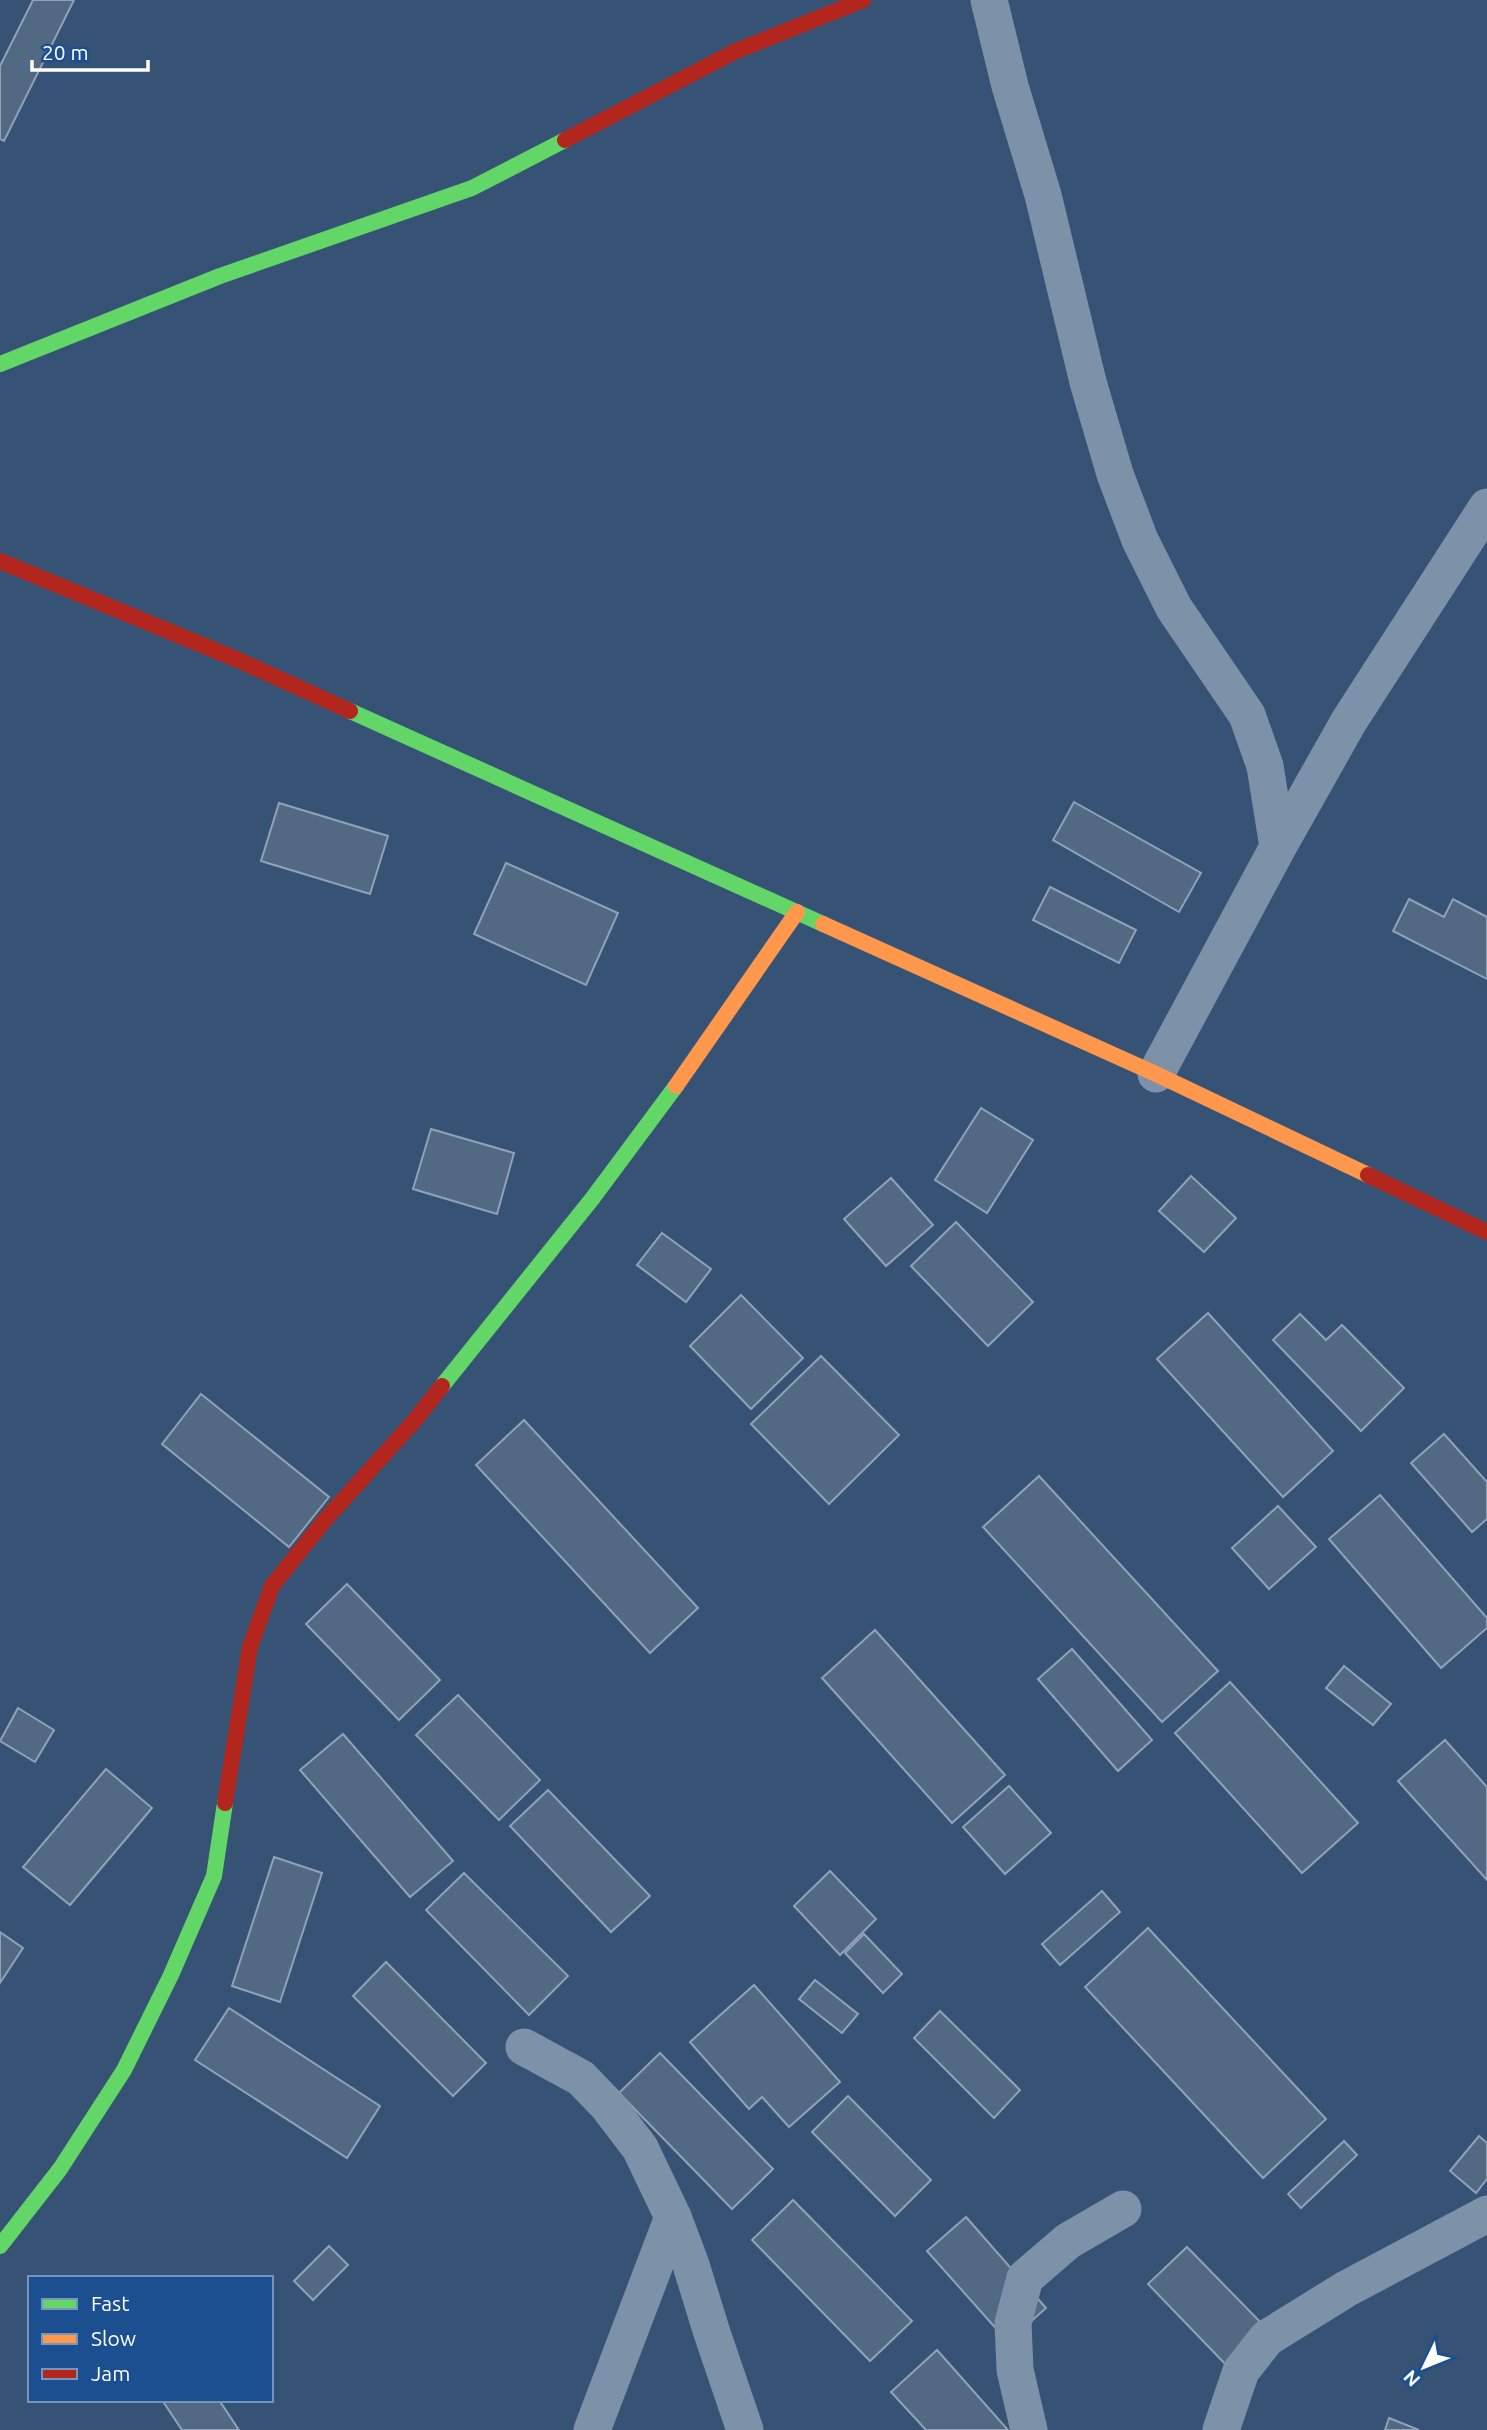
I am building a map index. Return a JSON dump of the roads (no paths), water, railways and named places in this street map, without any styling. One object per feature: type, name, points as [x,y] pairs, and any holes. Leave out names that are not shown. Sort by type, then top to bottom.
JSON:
[{"type":"street","points":[[0,364],[220,276],[471,188],[736,51],[863,0]]},
{"type":"street","points":[[989,0],[1010,86],[1043,195],[1088,382],[1115,474],[1140,540],[1174,608],[1247,715],[1265,766],[1278,847]]},
{"type":"street","points":[[1156,1074],[1349,721],[1487,507]]},
{"type":"street","points":[[0,561],[250,666],[797,912],[1156,1074],[1487,1232]]},
{"type":"street","points":[[0,2246],[60,2169],[124,2070],[171,1975],[214,1876],[250,1647],[272,1586],[324,1521],[415,1420],[592,1199],[706,1046],[797,912]]},
{"type":"street","points":[[524,2047],[581,2078],[608,2106],[639,2148],[673,2217],[746,2430]]},
{"type":"street","points":[[1029,2430],[1015,2370],[1013,2323],[1025,2278],[1068,2241],[1124,2209]]},
{"type":"street","points":[[1221,2430],[1241,2371],[1267,2338],[1346,2290],[1487,2214]]},
{"type":"street","points":[[592,2430],[673,2217]]}]
